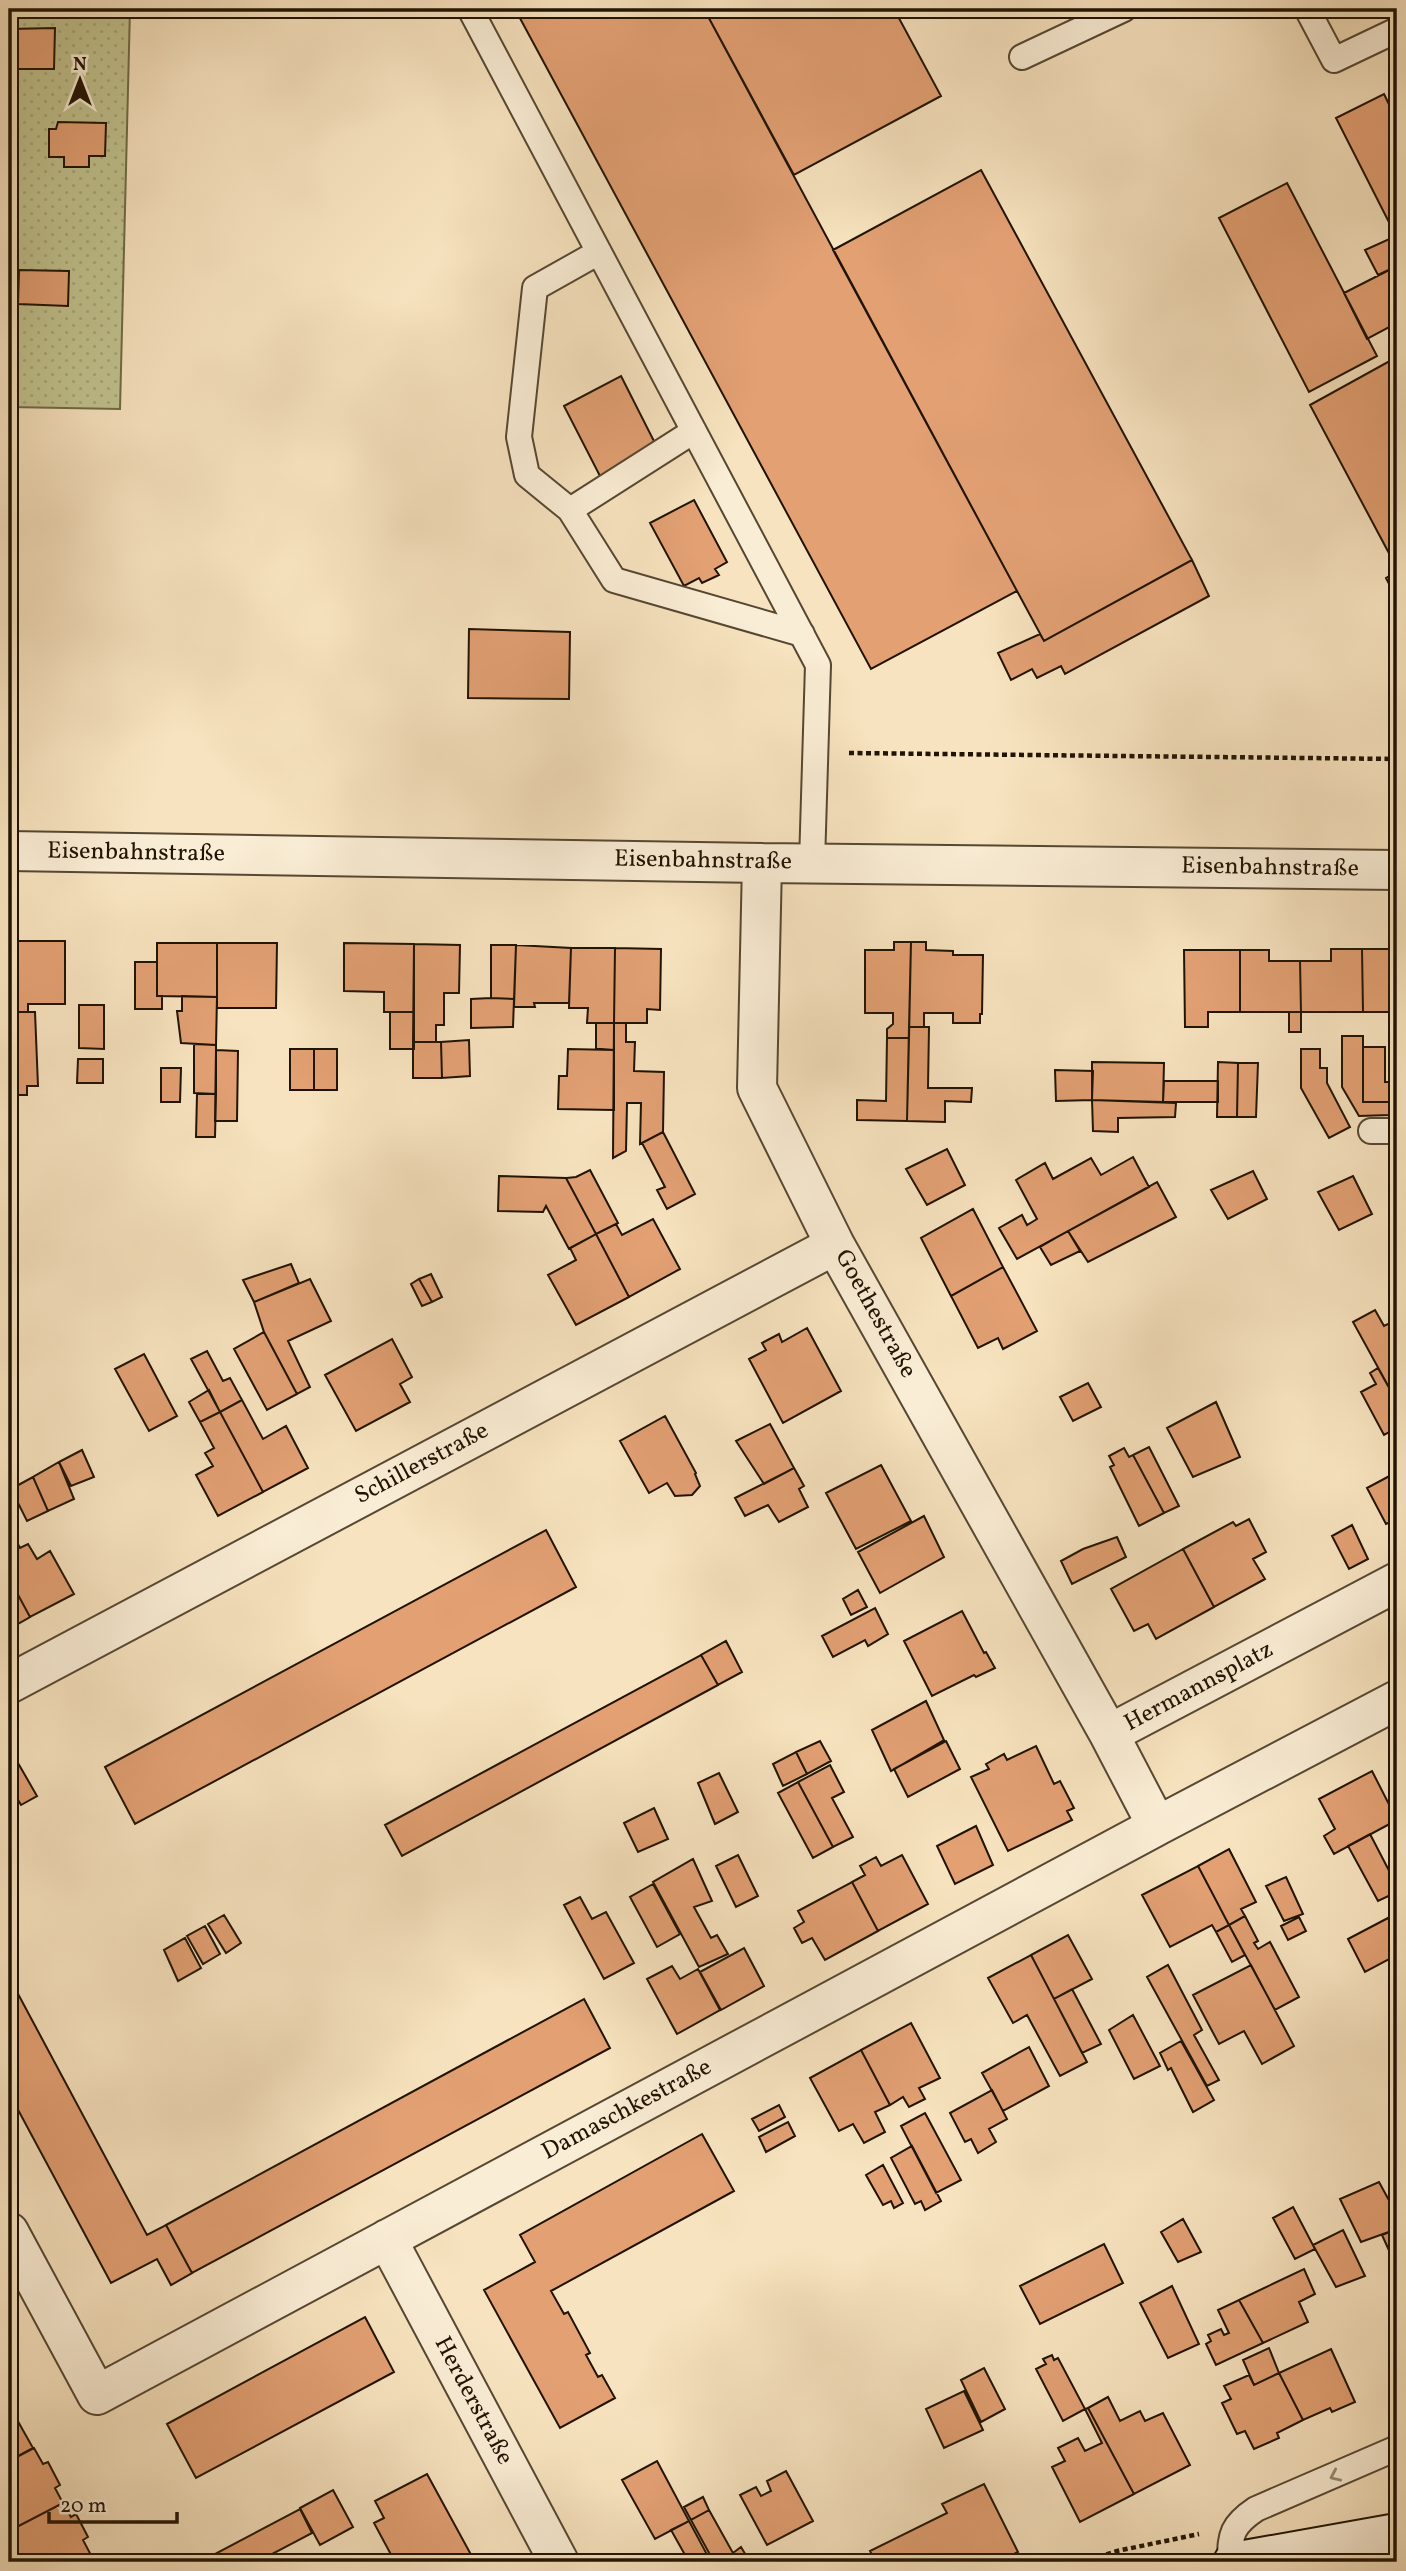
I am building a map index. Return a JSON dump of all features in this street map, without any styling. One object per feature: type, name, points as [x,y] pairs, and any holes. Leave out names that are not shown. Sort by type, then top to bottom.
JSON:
[{"type":"street","name":"Eisenbahnstraße","points":[[9,850],[762,863],[1397,870]]},
{"type":"street","name":"Goethestraße","points":[[762,863],[757,1088],[835,1245],[1109,1734]]},
{"type":"street","name":"Schillerstraße","points":[[9,1684],[835,1245]]},
{"type":"street","name":"Hermannsplatz","points":[[1157,1826],[1109,1734],[1397,1582]]},
{"type":"street","points":[[1157,1826],[1397,1700]]},
{"type":"street","name":"Damaschkestraße","points":[[9,2232],[97,2395],[1157,1826]]},
{"type":"street","name":"Herderstraße","points":[[387,2239],[559,2562]]},
{"type":"street","points":[[1232,2562],[1397,2533]]},
{"type":"lane","points":[[470,9],[818,665],[812,863]]},
{"type":"lane","points":[[1023,57],[1124,9]]},
{"type":"lane","points":[[1307,9],[1334,60],[1397,30]]},
{"type":"lane","points":[[599,252],[535,288],[519,437],[527,475],[570,510],[614,580],[802,634]]},
{"type":"lane","points":[[570,510],[694,431]]},
{"type":"lane","points":[[1371,1132],[1397,1131]]},
{"type":"lane","points":[[1232,2562],[1230,2544],[1235,2525],[1242,2518],[1256,2509],[1397,2448]]},
{"type":"path","points":[[816,752],[1397,759]]},
{"type":"green space","points":[[9,9],[130,9],[120,409],[9,407]]},
{"type":"building","points":[[515,9],[704,9],[1017,591],[871,669]]},
{"type":"building","points":[[704,9],[894,9],[941,96],[794,175]]},
{"type":"building","points":[[55,28],[54,69],[9,69],[9,29]]},
{"type":"building","points":[[1384,94],[1397,121],[1397,238],[1336,118]]},
{"type":"building","points":[[58,122],[106,123],[105,156],[89,156],[89,167],[64,167],[64,157],[49,157],[49,129],[56,129]]},
{"type":"building","points":[[981,170],[1192,560],[1044,641],[833,250]]},
{"type":"building","points":[[1287,183],[1377,356],[1309,392],[1219,218]]},
{"type":"building","points":[[1396,236],[1397,266],[1378,275],[1365,250]]},
{"type":"building","points":[[1397,266],[1397,323],[1367,339],[1344,293]]},
{"type":"building","points":[[19,270],[69,271],[68,306],[18,304]]},
{"type":"building","points":[[1397,357],[1397,553],[1391,557],[1310,405]]},
{"type":"building","points":[[621,376],[659,451],[602,480],[564,406]]},
{"type":"building","points":[[694,500],[727,562],[715,569],[719,575],[702,583],[699,578],[684,586],[650,523]]},
{"type":"building","points":[[1192,560],[1209,596],[1065,674],[1061,666],[1037,678],[1032,669],[1011,680],[998,653],[1040,634],[1044,641]]},
{"type":"building","points":[[1397,571],[1397,599],[1386,578]]},
{"type":"building","points":[[469,629],[570,632],[569,699],[468,698]]},
{"type":"building","points":[[9,941],[16,941],[17,1029],[9,1029]]},
{"type":"building","points":[[16,941],[65,941],[65,1004],[28,1004],[28,1012],[17,1012]]},
{"type":"building","points":[[894,942],[911,942],[909,1038],[887,1038],[887,1029],[893,1024],[893,1013],[865,1013],[865,950],[894,950]]},
{"type":"building","points":[[911,942],[926,942],[926,950],[953,951],[953,955],[983,955],[980,1023],[953,1023],[953,1013],[924,1013],[924,1027],[909,1027]]},
{"type":"building","points":[[157,943],[217,943],[217,997],[157,996]]},
{"type":"building","points":[[217,943],[277,943],[276,1008],[217,1008]]},
{"type":"building","points":[[344,943],[414,944],[414,1012],[384,1012],[384,992],[344,991]]},
{"type":"building","points":[[414,944],[460,945],[459,993],[444,993],[444,1025],[436,1025],[436,1042],[413,1042]]},
{"type":"building","points":[[491,945],[516,945],[514,999],[491,998]]},
{"type":"building","points":[[516,945],[571,948],[569,1003],[534,1003],[535,1007],[514,1007]]},
{"type":"building","points":[[571,948],[615,948],[614,1023],[587,1023],[588,1008],[569,1008]]},
{"type":"building","points":[[615,948],[661,949],[660,1010],[647,1009],[647,1023],[614,1023]]},
{"type":"building","points":[[1331,949],[1362,949],[1363,1012],[1301,1012],[1300,961],[1331,961]]},
{"type":"building","points":[[1362,949],[1396,949],[1396,1012],[1363,1012]]},
{"type":"building","points":[[1184,950],[1240,950],[1240,1012],[1208,1012],[1208,1027],[1185,1027]]},
{"type":"building","points":[[1240,950],[1269,950],[1269,961],[1300,961],[1301,1012],[1240,1012]]},
{"type":"building","points":[[135,962],[157,962],[157,996],[162,996],[162,1009],[135,1009]]},
{"type":"building","points":[[182,996],[217,997],[216,1045],[181,1043],[177,1011],[182,1011]]},
{"type":"building","points":[[471,999],[514,999],[513,1027],[471,1028]]},
{"type":"building","points":[[79,1005],[104,1005],[104,1049],[79,1048]]},
{"type":"building","points":[[17,1012],[35,1012],[38,1086],[27,1086],[27,1095],[17,1095]]},
{"type":"building","points":[[390,1012],[414,1012],[414,1049],[390,1049]]},
{"type":"building","points":[[1289,1012],[1301,1012],[1301,1032],[1289,1032]]},
{"type":"building","points":[[596,1023],[614,1023],[614,1050],[596,1049]]},
{"type":"building","points":[[614,1023],[626,1023],[626,1042],[635,1042],[634,1071],[664,1072],[663,1132],[640,1144],[641,1103],[627,1103],[626,1151],[613,1158]]},
{"type":"building","points":[[909,1027],[929,1027],[928,1088],[972,1088],[971,1102],[945,1101],[945,1122],[907,1121]]},
{"type":"building","points":[[9,1029],[17,1029],[17,1095],[9,1095]]},
{"type":"building","points":[[1342,1036],[1363,1036],[1363,1102],[1397,1102],[1397,1107],[1390,1107],[1390,1115],[1359,1116],[1342,1087]]},
{"type":"building","points":[[887,1038],[909,1038],[907,1121],[857,1120],[857,1100],[886,1101]]},
{"type":"building","points":[[469,1040],[470,1076],[442,1078],[441,1042]]},
{"type":"building","points":[[413,1042],[441,1042],[442,1078],[413,1078]]},
{"type":"building","points":[[194,1044],[216,1045],[216,1094],[194,1093]]},
{"type":"building","points":[[1363,1047],[1385,1047],[1385,1082],[1397,1082],[1397,1102],[1363,1102]]},
{"type":"building","points":[[290,1049],[314,1049],[314,1090],[290,1090]]},
{"type":"building","points":[[314,1049],[337,1049],[337,1090],[314,1090]]},
{"type":"building","points":[[568,1049],[614,1050],[614,1110],[558,1109],[559,1076],[567,1076]]},
{"type":"building","points":[[1301,1049],[1320,1049],[1320,1068],[1327,1068],[1327,1083],[1350,1127],[1329,1138],[1301,1088]]},
{"type":"building","points":[[216,1050],[238,1051],[237,1121],[215,1121]]},
{"type":"building","points":[[78,1059],[103,1059],[103,1083],[77,1083]]},
{"type":"building","points":[[1092,1062],[1164,1063],[1163,1102],[1092,1100]]},
{"type":"building","points":[[1218,1062],[1238,1063],[1237,1117],[1217,1117]]},
{"type":"building","points":[[1238,1063],[1258,1063],[1256,1117],[1237,1117]]},
{"type":"building","points":[[161,1068],[181,1068],[180,1102],[161,1102]]},
{"type":"building","points":[[1055,1070],[1093,1071],[1092,1100],[1056,1101]]},
{"type":"building","points":[[1164,1081],[1218,1081],[1218,1102],[1163,1102]]},
{"type":"building","points":[[197,1094],[216,1094],[215,1137],[196,1137]]},
{"type":"building","points":[[1092,1100],[1176,1103],[1175,1117],[1118,1118],[1118,1132],[1093,1131]]},
{"type":"building","points":[[663,1132],[695,1194],[667,1209],[657,1190],[665,1187],[642,1143]]},
{"type":"building","points":[[947,1149],[965,1185],[927,1205],[906,1169]]},
{"type":"building","points":[[1133,1157],[1149,1187],[1017,1259],[999,1228],[1022,1215],[1027,1225],[1037,1219],[1016,1180],[1045,1163],[1053,1179],[1091,1158],[1101,1175]]},
{"type":"building","points":[[590,1170],[618,1223],[596,1234],[566,1178],[576,1177]]},
{"type":"building","points":[[1253,1171],[1267,1199],[1228,1219],[1211,1190]]},
{"type":"building","points":[[499,1176],[566,1178],[596,1234],[569,1249],[546,1206],[543,1212],[498,1211]]},
{"type":"building","points":[[1353,1176],[1372,1214],[1339,1230],[1318,1192]]},
{"type":"building","points":[[1157,1182],[1176,1217],[1088,1262],[1068,1231]]},
{"type":"building","points":[[973,1209],[1003,1267],[951,1296],[921,1238]]},
{"type":"building","points":[[653,1219],[680,1269],[629,1297],[596,1234],[616,1224],[622,1235]]},
{"type":"building","points":[[1068,1231],[1080,1251],[1051,1265],[1040,1247]]},
{"type":"building","points":[[596,1234],[629,1297],[576,1325],[548,1275],[576,1260],[570,1248]]},
{"type":"building","points":[[291,1264],[299,1283],[254,1302],[243,1280]]},
{"type":"building","points":[[1003,1267],[1037,1331],[1003,1349],[998,1338],[978,1348],[951,1296]]},
{"type":"building","points":[[431,1274],[442,1297],[432,1302],[419,1279]]},
{"type":"building","points":[[310,1279],[331,1321],[288,1341],[310,1387],[297,1394],[264,1332],[254,1302]]},
{"type":"building","points":[[419,1279],[432,1302],[422,1306],[411,1284]]},
{"type":"building","points":[[1375,1310],[1384,1326],[1392,1322],[1397,1331],[1397,1402],[1353,1322]]},
{"type":"building","points":[[807,1328],[841,1391],[783,1423],[749,1359],[766,1350],[762,1343],[779,1334],[782,1342]]},
{"type":"building","points":[[264,1332],[297,1394],[267,1410],[234,1349]]},
{"type":"building","points":[[392,1339],[412,1377],[400,1384],[410,1402],[356,1431],[325,1375]]},
{"type":"building","points":[[207,1351],[223,1381],[230,1378],[242,1400],[220,1412],[191,1359]]},
{"type":"building","points":[[144,1354],[177,1416],[149,1431],[115,1369]]},
{"type":"building","points":[[1378,1368],[1397,1402],[1397,1428],[1384,1435],[1361,1392],[1376,1384],[1370,1373]]},
{"type":"building","points":[[1088,1383],[1101,1407],[1073,1421],[1060,1397]]},
{"type":"building","points":[[209,1390],[220,1412],[200,1422],[189,1402]]},
{"type":"building","points":[[242,1400],[263,1439],[286,1426],[308,1468],[263,1492],[220,1412]]},
{"type":"building","points":[[1216,1402],[1240,1457],[1193,1477],[1167,1428]]},
{"type":"building","points":[[220,1412],[263,1492],[218,1516],[196,1475],[213,1466],[205,1453],[214,1448],[200,1422]]},
{"type":"building","points":[[665,1416],[696,1473],[700,1486],[692,1495],[675,1496],[667,1483],[649,1493],[620,1441]]},
{"type":"building","points":[[770,1424],[794,1468],[764,1484],[736,1441]]},
{"type":"building","points":[[1149,1447],[1179,1506],[1164,1513],[1133,1455]]},
{"type":"building","points":[[1124,1448],[1129,1457],[1133,1455],[1164,1513],[1139,1526],[1110,1467],[1114,1465],[1109,1456]]},
{"type":"building","points":[[82,1450],[94,1477],[71,1486],[59,1462]]},
{"type":"building","points":[[59,1462],[74,1499],[48,1511],[33,1477]]},
{"type":"building","points":[[881,1465],[911,1521],[856,1549],[826,1493]]},
{"type":"building","points":[[794,1468],[804,1486],[799,1489],[808,1507],[779,1522],[768,1505],[745,1516],[735,1498]]},
{"type":"building","points":[[1397,1472],[1397,1524],[1395,1520],[1386,1524],[1367,1488]]},
{"type":"building","points":[[33,1477],[48,1511],[27,1521],[11,1489]]},
{"type":"building","points":[[924,1516],[944,1557],[880,1593],[858,1552]]},
{"type":"building","points":[[1249,1519],[1266,1552],[1253,1559],[1265,1579],[1214,1607],[1183,1549],[1233,1522],[1236,1526]]},
{"type":"building","points":[[1352,1525],[1368,1559],[1349,1569],[1332,1536]]},
{"type":"building","points":[[9,1527],[20,1548],[28,1544],[37,1559],[50,1551],[74,1594],[30,1617],[9,1578]]},
{"type":"building","points":[[546,1530],[576,1587],[135,1824],[105,1767]]},
{"type":"building","points":[[1117,1537],[1126,1557],[1072,1584],[1061,1561],[1083,1549]]},
{"type":"building","points":[[1183,1549],[1214,1607],[1156,1639],[1148,1624],[1134,1631],[1111,1589]]},
{"type":"building","points":[[9,1578],[30,1617],[9,1629]]},
{"type":"building","points":[[858,1590],[867,1607],[851,1615],[843,1599]]},
{"type":"building","points":[[875,1608],[888,1634],[868,1646],[865,1640],[833,1657],[822,1636]]},
{"type":"building","points":[[962,1611],[995,1668],[976,1677],[974,1675],[932,1696],[904,1641]]},
{"type":"building","points":[[726,1641],[742,1672],[718,1685],[701,1655]]},
{"type":"building","points":[[701,1655],[718,1685],[402,1856],[385,1825]]},
{"type":"building","points":[[926,1701],[944,1740],[891,1771],[872,1730]]},
{"type":"building","points":[[820,1741],[831,1761],[807,1774],[796,1752]]},
{"type":"building","points":[[946,1741],[960,1769],[908,1797],[894,1769]]},
{"type":"building","points":[[1036,1746],[1054,1784],[1060,1781],[1074,1808],[1067,1811],[1072,1820],[1008,1851],[971,1777],[989,1769],[986,1764],[1004,1754],[1007,1760]]},
{"type":"building","points":[[796,1752],[807,1774],[783,1786],[773,1764]]},
{"type":"building","points":[[18,1763],[37,1796],[21,1805],[9,1784],[9,1768]]},
{"type":"building","points":[[830,1765],[844,1792],[832,1798],[853,1837],[833,1847],[798,1782]]},
{"type":"building","points":[[1372,1771],[1397,1820],[1334,1854],[1324,1836],[1335,1829],[1319,1799]]},
{"type":"building","points":[[719,1773],[738,1812],[715,1824],[698,1783]]},
{"type":"building","points":[[798,1782],[833,1847],[813,1858],[778,1793]]},
{"type":"building","points":[[654,1808],[668,1839],[638,1852],[624,1823]]},
{"type":"building","points":[[976,1826],[993,1865],[955,1884],[937,1846]]},
{"type":"building","points":[[1370,1834],[1397,1886],[1397,1892],[1378,1901],[1348,1846]]},
{"type":"building","points":[[1229,1849],[1256,1902],[1241,1909],[1245,1916],[1229,1925],[1198,1866]]},
{"type":"building","points":[[738,1855],[758,1896],[736,1907],[716,1866]]},
{"type":"building","points":[[902,1855],[928,1904],[878,1931],[852,1882],[865,1875],[860,1866],[876,1857],[881,1866]]},
{"type":"building","points":[[693,1859],[712,1901],[694,1907],[711,1938],[717,1935],[728,1954],[699,1967],[653,1882]]},
{"type":"building","points":[[1198,1866],[1229,1925],[1216,1932],[1212,1925],[1170,1947],[1142,1895]]},
{"type":"building","points":[[1286,1877],[1303,1914],[1284,1921],[1266,1886]]},
{"type":"building","points":[[852,1882],[878,1931],[825,1960],[812,1938],[802,1943],[794,1928],[804,1922],[798,1911]]},
{"type":"building","points":[[653,1884],[680,1934],[657,1947],[630,1897]]},
{"type":"building","points":[[580,1897],[592,1919],[606,1912],[634,1963],[604,1979],[564,1905]]},
{"type":"building","points":[[224,1915],[241,1943],[226,1953],[208,1924]]},
{"type":"building","points":[[1245,1916],[1258,1941],[1254,1943],[1258,1949],[1270,1942],[1299,1997],[1275,2010],[1229,1925]]},
{"type":"building","points":[[1299,1917],[1306,1931],[1288,1940],[1281,1926]]},
{"type":"building","points":[[1388,1918],[1397,1938],[1397,1955],[1365,1972],[1348,1939]]},
{"type":"building","points":[[1229,1925],[1245,1955],[1232,1962],[1216,1932]]},
{"type":"building","points":[[205,1926],[220,1954],[203,1964],[187,1936]]},
{"type":"building","points":[[1068,1935],[1092,1979],[1054,1999],[1031,1955]]},
{"type":"building","points":[[185,1938],[201,1968],[178,1981],[164,1950]]},
{"type":"building","points":[[744,1948],[764,1986],[721,2010],[700,1972]]},
{"type":"building","points":[[1031,1955],[1087,2062],[1060,2076],[1027,2015],[1013,2023],[988,1978]]},
{"type":"building","points":[[1168,1965],[1202,2030],[1194,2035],[1219,2080],[1207,2086],[1147,1977]]},
{"type":"building","points":[[1251,1965],[1294,2046],[1262,2064],[1244,2031],[1219,2044],[1193,1995]]},
{"type":"building","points":[[672,1966],[680,1979],[698,1969],[720,2010],[677,2034],[647,1979]]},
{"type":"building","points":[[9,1977],[147,2235],[166,2225],[192,2273],[171,2285],[157,2259],[111,2283],[9,2093]]},
{"type":"building","points":[[1072,1989],[1101,2044],[1082,2053],[1054,1999]]},
{"type":"building","points":[[584,1999],[610,2048],[192,2273],[166,2225]]},
{"type":"building","points":[[1133,2015],[1160,2066],[1134,2079],[1109,2030]]},
{"type":"building","points":[[911,2023],[940,2078],[919,2088],[925,2099],[909,2107],[903,2097],[890,2105],[861,2050]]},
{"type":"building","points":[[1181,2041],[1214,2100],[1193,2112],[1171,2068],[1168,2070],[1160,2053]]},
{"type":"building","points":[[1029,2047],[1049,2086],[1003,2111],[982,2073]]},
{"type":"building","points":[[861,2050],[890,2105],[875,2112],[885,2132],[864,2143],[853,2124],[839,2131],[810,2078]]},
{"type":"building","points":[[992,2090],[1007,2119],[989,2129],[996,2142],[978,2153],[971,2139],[965,2142],[950,2113]]},
{"type":"building","points":[[779,2105],[785,2117],[759,2131],[752,2119]]},
{"type":"building","points":[[925,2113],[961,2180],[936,2193],[901,2126]]},
{"type":"building","points":[[788,2122],[795,2136],[766,2152],[759,2137]]},
{"type":"building","points":[[702,2134],[734,2191],[551,2291],[564,2314],[568,2312],[590,2353],[586,2355],[598,2377],[602,2375],[615,2398],[560,2428],[484,2290],[535,2262],[520,2235]]},
{"type":"building","points":[[912,2146],[941,2201],[925,2210],[921,2201],[915,2204],[891,2158]]},
{"type":"building","points":[[883,2165],[903,2203],[894,2208],[891,2201],[883,2205],[866,2175]]},
{"type":"building","points":[[1379,2182],[1397,2215],[1397,2229],[1361,2242],[1340,2199]]},
{"type":"building","points":[[1293,2207],[1315,2249],[1295,2259],[1273,2218]]},
{"type":"building","points":[[1183,2219],[1201,2252],[1178,2262],[1161,2232]]},
{"type":"building","points":[[1397,2229],[1397,2268],[1382,2235]]},
{"type":"building","points":[[1343,2230],[1365,2276],[1336,2287],[1313,2245]]},
{"type":"building","points":[[1104,2244],[1123,2283],[1040,2324],[1020,2286]]},
{"type":"building","points":[[1304,2269],[1315,2294],[1299,2302],[1308,2322],[1263,2343],[1239,2300]]},
{"type":"building","points":[[1172,2286],[1199,2344],[1168,2358],[1140,2303]]},
{"type":"building","points":[[1239,2300],[1263,2343],[1216,2365],[1206,2344],[1211,2341],[1208,2335],[1221,2329],[1224,2335],[1229,2333],[1218,2310]]},
{"type":"building","points":[[365,2317],[394,2372],[196,2478],[167,2424]]},
{"type":"building","points":[[1269,2348],[1279,2373],[1254,2385],[1243,2360]]},
{"type":"building","points":[[1331,2349],[1355,2402],[1332,2412],[1330,2408],[1303,2420],[1279,2373]]},
{"type":"building","points":[[1052,2355],[1054,2360],[1058,2358],[1085,2409],[1063,2421],[1036,2369],[1046,2364],[1043,2359]]},
{"type":"building","points":[[984,2368],[1005,2409],[981,2422],[961,2380]]},
{"type":"building","points":[[1279,2373],[1303,2420],[1277,2433],[1279,2438],[1254,2449],[1245,2431],[1237,2434],[1222,2403],[1231,2399],[1224,2386],[1249,2375],[1254,2385]]},
{"type":"building","points":[[964,2391],[983,2430],[944,2448],[926,2409]]},
{"type":"building","points":[[1108,2397],[1120,2421],[1140,2411],[1145,2421],[1163,2413],[1190,2465],[1134,2494],[1088,2408]]},
{"type":"building","points":[[1088,2408],[1134,2494],[1080,2522],[1052,2467],[1065,2461],[1058,2448],[1078,2438],[1085,2451],[1102,2443],[1085,2409]]},
{"type":"building","points":[[15,2416],[33,2448],[9,2461],[9,2420]]},
{"type":"building","points":[[34,2448],[43,2464],[48,2462],[60,2485],[55,2488],[63,2503],[9,2531],[9,2461]]},
{"type":"building","points":[[657,2461],[689,2521],[655,2539],[622,2480]]},
{"type":"building","points":[[786,2471],[813,2521],[767,2545],[740,2495],[756,2487],[761,2496],[771,2491],[767,2481]]},
{"type":"building","points":[[427,2474],[475,2562],[395,2562],[374,2523],[384,2518],[375,2501]]},
{"type":"building","points":[[984,2484],[1018,2552],[998,2562],[876,2562],[870,2551],[947,2513],[942,2504]]},
{"type":"building","points":[[333,2490],[353,2527],[320,2545],[300,2508]]},
{"type":"building","points":[[703,2497],[709,2510],[691,2520],[684,2507]]},
{"type":"building","points":[[63,2503],[71,2517],[76,2514],[88,2537],[83,2540],[92,2557],[82,2562],[22,2562],[9,2537],[9,2531]]},
{"type":"building","points":[[300,2509],[312,2533],[257,2562],[200,2562]]},
{"type":"building","points":[[709,2510],[733,2553],[717,2562],[714,2562],[691,2520]]},
{"type":"building","points":[[689,2521],[711,2562],[689,2562],[671,2530]]},
{"type":"building","points":[[741,2547],[750,2562],[717,2562],[733,2553]]}]
